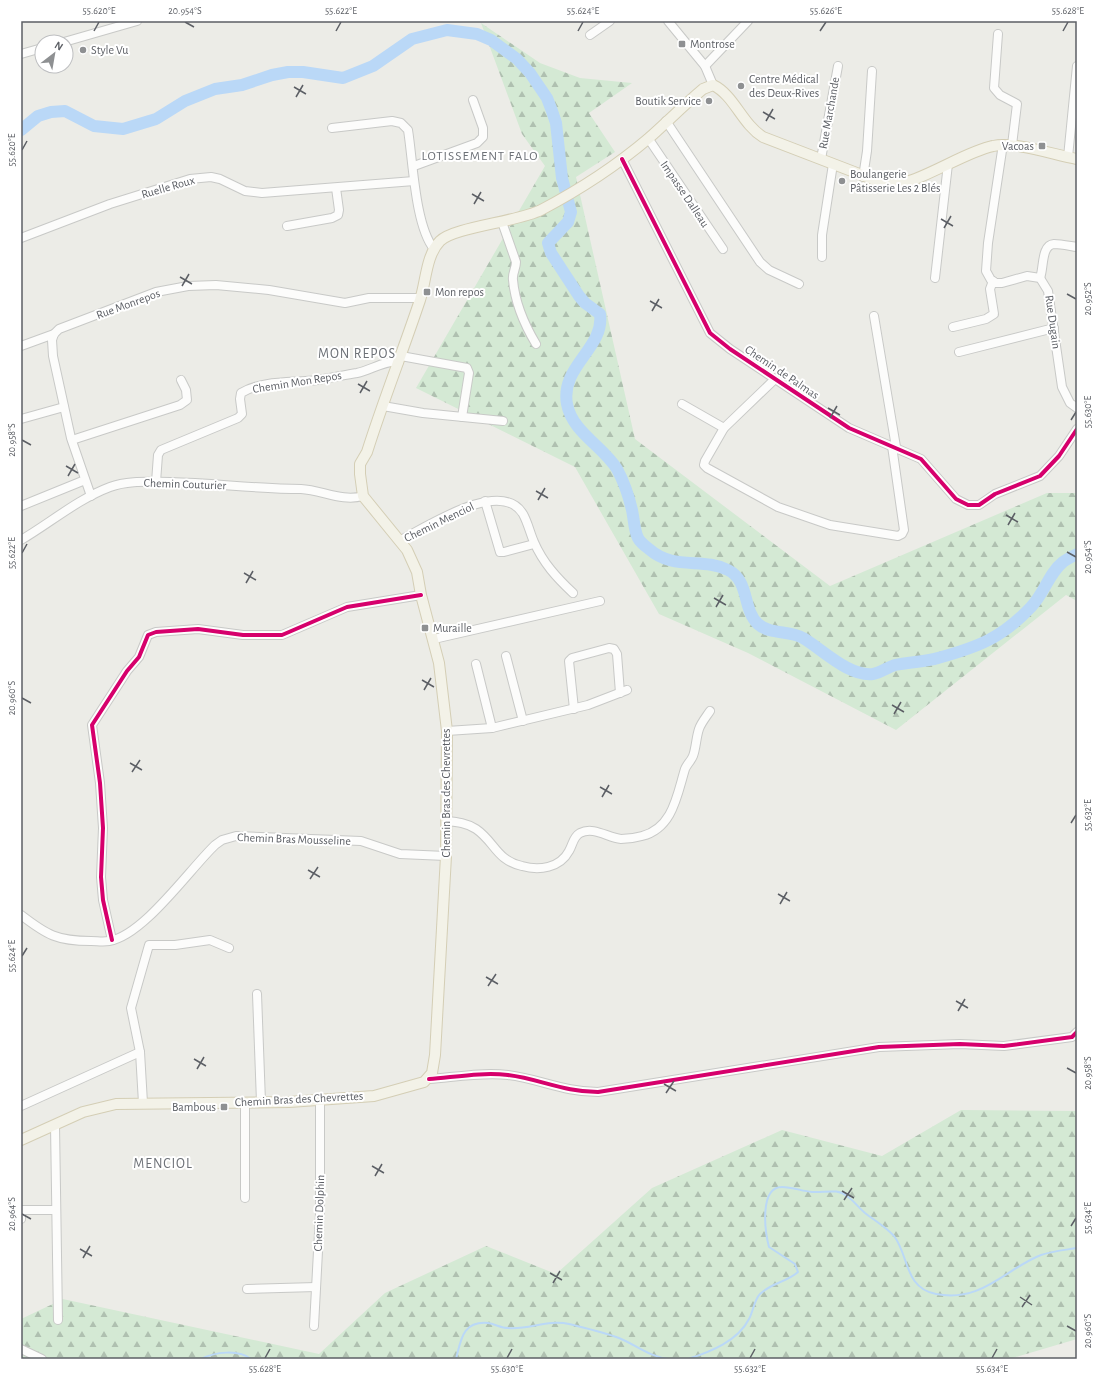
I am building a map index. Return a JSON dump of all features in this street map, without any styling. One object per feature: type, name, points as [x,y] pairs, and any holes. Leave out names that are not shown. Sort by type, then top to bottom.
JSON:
[{"type":"main road","name":"Rue Marchande","points":[[712,85],[721,91],[757,133],[888,185],[897,185],[984,148],[1008,145],[1073,158]]},
{"type":"main road","points":[[363,496],[360,464],[367,452],[400,359],[434,249],[445,237],[530,215],[576,189],[622,159],[703,89],[712,85]]},
{"type":"main road","name":"Chemin Bras des Chevrettes","points":[[21,1140],[55,1124],[100,1107],[116,1104],[261,1102],[374,1096],[420,1085],[429,1079],[435,1055],[446,856],[447,731],[439,663],[434,639],[421,595],[417,572],[412,559],[363,496]]},
{"type":"street","points":[[74,39],[136,21]]},
{"type":"street","points":[[590,35],[610,21]]},
{"type":"street","points":[[668,21],[705,66],[712,85]]},
{"type":"street","points":[[705,66],[748,21]]},
{"type":"street","points":[[998,34],[994,88],[1000,95],[1017,104],[988,243],[986,271],[993,281],[1002,283],[1027,276],[1040,278],[1045,252],[1050,246],[1055,244],[1077,247]]},
{"type":"street","points":[[21,54],[34,50]]},
{"type":"street","name":"Rue Marchande","points":[[821,159],[838,66]]},
{"type":"street","points":[[1073,158],[1077,66]]},
{"type":"street","points":[[863,176],[867,151],[872,71]]},
{"type":"street","points":[[414,166],[477,143],[483,137],[483,128],[473,100]]},
{"type":"street","points":[[332,128],[392,121],[401,123],[408,130],[414,166],[414,182],[424,231],[434,249]]},
{"type":"street","points":[[666,122],[760,262],[769,270],[799,284]]},
{"type":"street","name":"Impasse Dalleau","points":[[648,138],[723,249]]},
{"type":"street","name":"Chemin de Palmas","points":[[622,159],[710,333],[719,341],[849,428],[921,459],[956,499],[962,503],[974,506],[980,505],[1004,490],[1040,476],[1059,456],[1077,429]]},
{"type":"street","points":[[822,257],[822,235],[833,164]]},
{"type":"street","points":[[935,278],[948,164]]},
{"type":"street","name":"Ruelle Roux","points":[[21,238],[110,204],[190,180],[211,177],[220,178],[245,191],[262,193],[414,182]]},
{"type":"street","points":[[287,226],[332,218],[338,215],[340,210],[336,188]]},
{"type":"street","points":[[502,222],[516,262],[512,279],[519,308],[524,324],[536,344]]},
{"type":"street","name":"Rue Dugain","points":[[1040,278],[1048,291],[1062,388],[1070,403],[1077,408]]},
{"type":"street","points":[[953,327],[986,319],[994,314],[990,289],[993,281]]},
{"type":"street","name":"Rue Monrepos","points":[[21,346],[54,334],[59,329],[156,292],[188,286],[216,285],[268,290],[345,303],[369,298],[420,298]]},
{"type":"street","points":[[775,379],[724,428],[704,465],[778,507],[830,525],[898,536],[902,534],[904,530],[894,447],[874,316]]},
{"type":"street","points":[[960,352],[1054,328]]},
{"type":"street","points":[[54,334],[52,348],[64,407],[72,440],[91,496]]},
{"type":"street","points":[[400,359],[467,368],[469,373],[462,417]]},
{"type":"street","name":"Chemin Mon Repos","points":[[156,482],[158,455],[161,450],[238,418],[242,414],[240,399],[241,393],[261,386],[342,376],[372,370],[388,362],[400,359]]},
{"type":"street","points":[[72,440],[180,405],[187,400],[186,390],[181,380]]},
{"type":"street","points":[[682,404],[724,428]]},
{"type":"street","points":[[383,406],[503,422]]},
{"type":"street","points":[[21,419],[64,407]]},
{"type":"street","points":[[21,506],[85,480]]},
{"type":"street","name":"Chemin Couturier","points":[[21,540],[91,496],[121,484],[156,482],[306,489],[341,497],[363,496]]},
{"type":"street","name":"Chemin Menciol","points":[[399,541],[456,512],[486,501],[501,500],[519,509],[525,518],[534,544],[554,576],[573,593]]},
{"type":"street","points":[[486,501],[500,552],[534,544]]},
{"type":"street","points":[[112,940],[103,900],[101,877],[103,828],[100,783],[92,725],[127,671],[139,657],[148,635],[156,632],[198,629],[243,635],[282,635],[347,607],[421,595]]},
{"type":"street","points":[[434,639],[600,602]]},
{"type":"street","points":[[447,731],[492,728],[574,709],[624,692],[617,654],[614,649],[609,648],[572,658],[569,661],[574,709]]},
{"type":"street","points":[[506,656],[523,721]]},
{"type":"street","points":[[476,664],[492,728]]},
{"type":"street","points":[[447,821],[462,822],[475,828],[485,836],[499,855],[506,861],[530,868],[544,868],[557,864],[569,851],[575,837],[584,832],[594,831],[620,839],[643,836],[659,828],[676,804],[686,766],[692,757],[700,728],[710,711]]},
{"type":"street","name":"Chemin Bras Mousseline","points":[[21,916],[46,934],[61,939],[77,941],[112,940],[136,928],[212,848],[228,838],[361,840],[400,854],[446,856]]},
{"type":"street","points":[[143,1103],[140,1052],[131,1008],[149,945],[175,945],[210,940],[229,948]]},
{"type":"street","points":[[257,994],[261,1102]]},
{"type":"street","points":[[429,1079],[507,1075],[523,1077],[567,1090],[598,1092],[880,1047],[960,1044],[1015,1046],[1072,1037],[1077,1032]]},
{"type":"street","points":[[21,1106],[140,1052]]},
{"type":"street","name":"Chemin Dolphin","points":[[314,1326],[321,1190],[320,1100]]},
{"type":"street","points":[[245,1198],[246,1102]]},
{"type":"street","points":[[55,1124],[58,1320]]},
{"type":"street","points":[[21,1219],[21,1210],[56,1210]]},
{"type":"street","points":[[248,1289],[316,1287]]},
{"type":"street","points":[[21,1350],[42,1359]]},
{"type":"green space","points":[[481,23],[540,63],[580,78],[632,83],[589,113],[615,152],[576,177],[635,439],[830,586],[1047,493],[1077,493],[1077,601],[1066,595],[896,730],[748,653],[659,614],[575,467],[416,388],[545,166],[522,134]]},
{"type":"green space","points":[[961,1110],[1077,1111],[1077,1339],[1009,1359],[21,1359],[21,1319],[57,1302],[58,1298],[319,1354],[385,1293],[486,1246],[556,1274],[652,1188],[782,1130],[882,1156]]},
{"type":"waterway","points":[[21,130],[38,116],[51,112],[65,111],[94,126],[123,129],[156,119],[185,101],[215,89],[242,85],[272,75],[288,72],[303,72],[343,78],[373,66],[412,39],[447,30],[477,34],[491,40],[517,59],[530,73],[547,98],[556,123],[562,178],[571,212],[568,222],[548,243],[551,253],[579,296],[585,303],[600,314],[600,326],[596,337],[570,379],[567,391],[567,404],[570,414],[581,431],[604,453],[617,469],[629,500],[637,535],[644,545],[659,556],[668,560],[708,564],[728,570],[740,581],[750,611],[758,624],[768,630],[792,634],[803,638],[845,667],[864,674],[873,674],[895,665],[928,660],[952,654],[989,640],[1020,618],[1036,602],[1058,567],[1077,554]]},
{"type":"waterway","points":[[688,1359],[723,1345],[738,1334],[749,1319],[756,1299],[760,1294],[769,1287],[798,1272],[795,1264],[769,1247],[766,1231],[765,1211],[770,1194],[775,1189],[782,1187],[812,1192],[835,1191],[847,1196],[865,1213],[894,1236],[899,1244],[909,1270],[918,1285],[926,1291],[936,1294],[967,1294],[992,1283],[1028,1261],[1041,1255],[1077,1248]]},
{"type":"waterway","points":[[456,1359],[459,1345],[464,1333],[473,1325],[479,1323],[488,1323],[508,1328],[523,1328],[554,1323],[569,1324],[619,1338],[656,1356],[669,1359]]},
{"type":"waterway","points":[[201,1359],[220,1353],[240,1354],[251,1359]]},
{"type":"cycle path","points":[[622,159],[710,333],[730,349],[849,428],[921,459],[956,499],[968,505],[979,505],[995,494],[1040,476],[1059,456],[1077,429]]},
{"type":"cycle path","points":[[112,940],[103,900],[101,877],[103,828],[100,783],[92,725],[127,671],[139,657],[148,635],[156,632],[198,629],[243,635],[282,635],[347,607],[421,595]]},
{"type":"cycle path","points":[[429,1079],[478,1074],[498,1074],[520,1077],[574,1090],[598,1092],[879,1047],[960,1044],[1004,1046],[1072,1037],[1077,1032]]},
{"type":"place","name":"Montrose","points":[[682,44]]},
{"type":"place","name":"Style Vu","points":[[83,50]]},
{"type":"place","name":"Centre Médical des Deux-Rives","points":[[741,86]]},
{"type":"place","name":"Boutik Service","points":[[709,101]]},
{"type":"place","name":"Vacoas","points":[[1042,146]]},
{"type":"place","name":"Boulangerie Pâtisserie Les 2 Blés","points":[[842,181]]},
{"type":"place","name":"Mon repos","points":[[427,292]]},
{"type":"place","name":"Muraille","points":[[425,628]]},
{"type":"place","name":"Bambous","points":[[224,1107]]},
{"type":"district","name":"LOTISSEMENT FALO","points":[[480,155]]},
{"type":"district","name":"MON REPOS","points":[[357,353]]},
{"type":"district","name":"MENCIOL","points":[[163,1163]]}]
